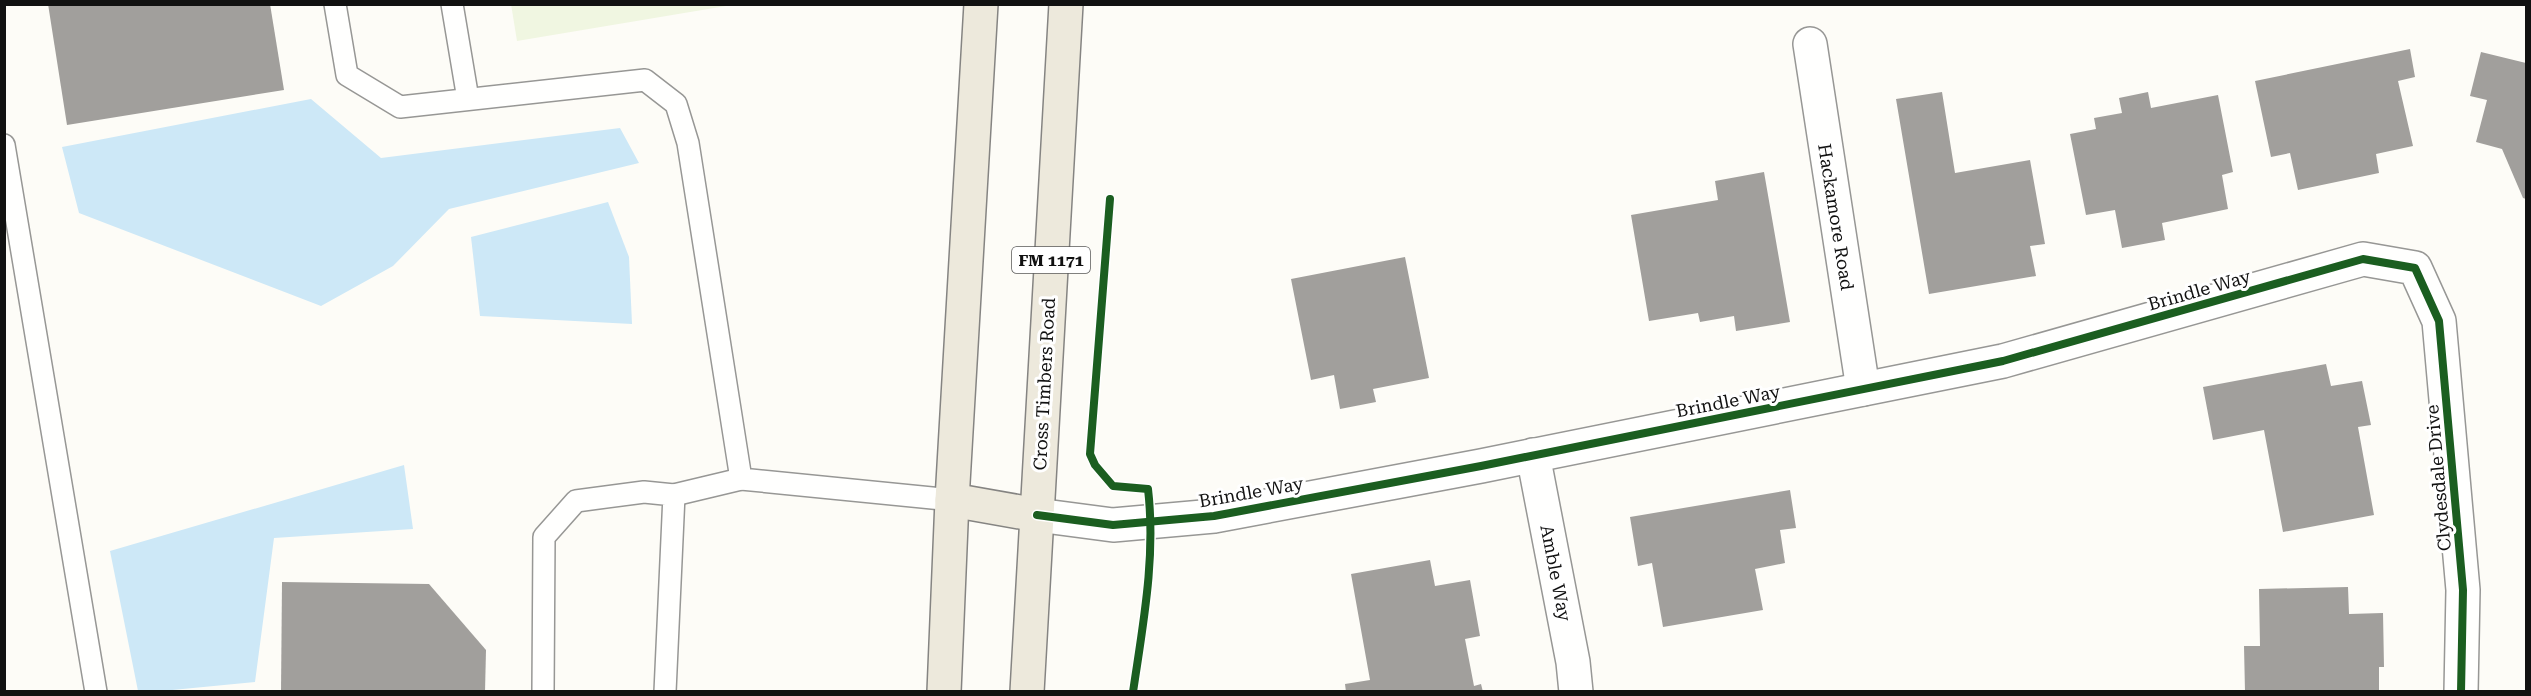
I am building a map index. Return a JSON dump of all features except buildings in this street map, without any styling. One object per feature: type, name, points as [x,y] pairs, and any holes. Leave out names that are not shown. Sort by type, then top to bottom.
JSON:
[{"type":"main road","points":[[944,692],[952,500],[981,4]]},
{"type":"main road","name":"Cross Timbers Road","points":[[1027,692],[1066,4]]},
{"type":"main road","points":[[952,500],[1037,515]]},
{"type":"street","name":"Hackamore Road","points":[[1810,44],[1863,389]]},
{"type":"street","name":"Brindle Way","points":[[1037,515],[1113,525],[1214,516],[2003,361],[2363,259],[2415,268]]},
{"type":"street","name":"Clydesdale Drive","points":[[2415,268],[2439,321],[2463,590],[2460,692]]},
{"type":"street","name":"Amble Way","points":[[1533,455],[1573,662],[1575,692]]},
{"type":"lane","points":[[336,4],[347,75],[400,107],[645,80],[676,104],[688,143],[741,479]]},
{"type":"lane","points":[[452,4],[468,99]]},
{"type":"lane","points":[[4,145],[96,692]]},
{"type":"lane","points":[[543,692],[544,537],[576,501],[644,492],[674,495],[741,479],[952,500]]},
{"type":"lane","points":[[665,692],[674,495]]},
{"type":"green space","points":[[511,4],[732,4],[732,5],[517,41]]},
{"type":"water","points":[[311,99],[381,158],[620,128],[639,163],[449,209],[393,266],[321,306],[79,213],[62,147]]},
{"type":"water","points":[[608,202],[629,257],[632,324],[480,316],[471,237]]},
{"type":"water","points":[[404,465],[413,529],[274,538],[255,682],[162,691],[138,691],[110,551]]},
{"type":"cycle path","points":[[1110,199],[1090,454],[1095,465],[1113,486],[1148,489],[1149,565],[1133,692]]},
{"type":"cycle path","points":[[1037,515],[1113,525],[1214,516],[1481,466],[2003,361],[2363,259],[2415,268],[2439,321],[2463,590],[2461,692]]}]
